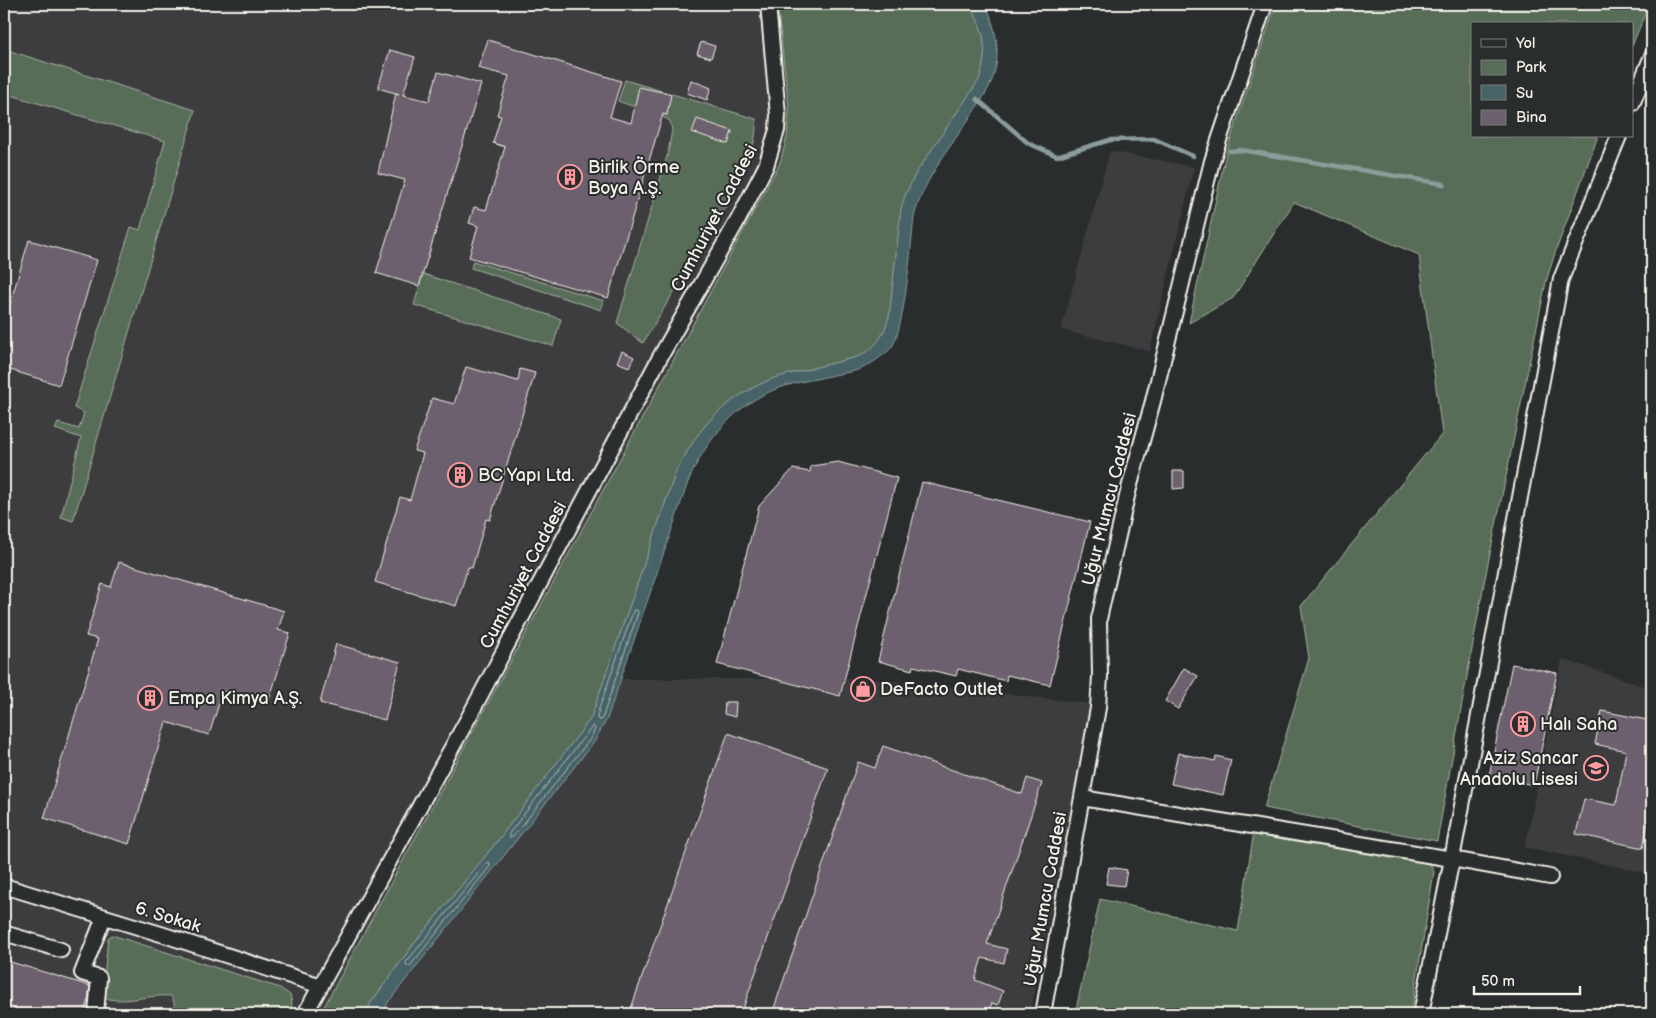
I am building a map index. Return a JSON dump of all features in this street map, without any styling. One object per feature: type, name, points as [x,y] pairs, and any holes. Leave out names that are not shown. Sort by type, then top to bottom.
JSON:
[{"type":"street","name":"Cumhuriyet Caddesi","points":[[305,1014],[466,722],[659,359],[739,218],[766,166],[777,130],[778,114],[768,4]]},
{"type":"street","name":"Uğur Mumcu Caddesi","points":[[1043,1014],[1098,708],[1100,619],[1128,492],[1154,401],[1212,161],[1265,4]]},
{"type":"street","points":[[1634,99],[1652,56]]},
{"type":"street","points":[[1421,1014],[1561,279],[1618,138]]},
{"type":"street","points":[[1082,798],[1550,876]]},
{"type":"street","name":"6. Sokak","points":[[4,886],[321,986]]},
{"type":"street","points":[[96,1014],[99,978],[82,974],[104,917]]},
{"type":"street","points":[[4,933],[61,950]]},
{"type":"shaded area","points":[[4,4],[919,4],[738,354],[592,679],[874,679],[1092,704],[1030,1014],[4,1014]]},
{"type":"shaded area","points":[[1110,151],[1194,167],[1150,351],[1061,330]]},
{"type":"shaded area","name":"Aziz Sancar Anadolu Lisesi","points":[[1562,659],[1652,689],[1652,871],[1647,873],[1525,847]]},
{"type":"green space","points":[[777,4],[969,4],[982,31],[984,59],[979,80],[916,173],[905,196],[901,210],[889,318],[884,331],[878,342],[864,354],[774,378],[733,400],[707,423],[677,469],[591,718],[496,843],[413,945],[370,1004],[366,1014],[320,1014],[780,163],[787,137],[789,108]]},
{"type":"green space","points":[[1276,4],[1649,4],[1634,41],[1634,22],[1471,22],[1471,138],[1597,138],[1546,282],[1484,583],[1437,841],[1264,808],[1309,658],[1301,606],[1442,434],[1419,255],[1294,202],[1233,298],[1189,323],[1226,153]]},
{"type":"green space","points":[[4,49],[195,110],[73,521],[61,517],[81,438],[55,429],[58,423],[79,429],[84,413],[74,408],[131,227],[140,230],[165,141],[4,93]]},
{"type":"green space","points":[[625,80],[756,119],[751,152],[736,187],[643,343],[617,323],[668,153],[672,130],[670,121],[663,117],[618,101]]},
{"type":"green space","points":[[473,261],[604,301],[601,310],[471,268]]},
{"type":"green space","points":[[423,274],[561,319],[553,346],[414,305]]},
{"type":"green space","points":[[1254,831],[1429,861],[1434,872],[1411,1014],[1075,1014],[1100,899],[1238,931]]},
{"type":"green space","points":[[112,935],[280,988],[290,995],[292,1003],[290,1014],[175,1014],[174,1002],[171,996],[153,996],[127,1000],[102,997],[108,938]]},
{"type":"water","points":[[969,4],[986,4],[989,12],[997,47],[994,74],[984,95],[924,189],[914,217],[904,305],[896,338],[891,348],[874,362],[860,369],[791,384],[768,392],[738,411],[714,436],[695,466],[688,482],[607,719],[594,742],[389,1001],[382,1014],[366,1014],[370,1004],[414,944],[496,843],[591,718],[677,469],[697,436],[707,423],[724,407],[753,388],[774,378],[857,357],[874,346],[881,337],[889,318],[901,209],[905,196],[916,173],[979,80],[982,69],[984,40],[979,22]]},
{"type":"building","name":"Birlik Örme Boya A.Ş.","points":[[488,40],[621,81],[610,117],[631,123],[639,87],[671,94],[667,115],[663,114],[608,298],[469,257],[478,226],[469,223],[474,207],[486,210],[505,147],[493,143],[501,116],[497,115],[509,76],[478,68]]},
{"type":"building","points":[[701,42],[715,46],[711,58],[697,54]]},
{"type":"building","points":[[390,50],[415,57],[403,95],[429,101],[438,72],[481,84],[419,286],[376,273],[405,180],[378,173],[396,93],[378,88]]},
{"type":"building","points":[[691,80],[711,88],[707,100],[687,93]]},
{"type":"building","points":[[697,119],[732,131],[728,144],[692,132]]},
{"type":"building","points":[[29,240],[97,260],[59,385],[4,368],[4,324]]},
{"type":"building","points":[[622,351],[634,357],[629,367],[617,362]]},
{"type":"building","name":"BC Yapı Ltd.","points":[[466,367],[518,381],[520,369],[535,373],[490,520],[486,519],[472,568],[468,567],[456,606],[375,582],[400,497],[410,500],[423,453],[414,451],[432,398],[454,404]]},
{"type":"building","points":[[838,462],[897,478],[840,696],[717,664],[759,506],[793,469],[810,472],[811,466]]},
{"type":"building","points":[[1173,471],[1184,471],[1184,488],[1173,489]]},
{"type":"building","points":[[922,482],[1090,522],[1050,685],[1007,675],[1006,681],[958,669],[956,676],[913,666],[912,670],[878,661]]},
{"type":"building","name":"Empa Kimya A.Ş.","points":[[119,562],[284,611],[278,630],[290,633],[268,704],[223,691],[209,735],[166,722],[129,844],[44,818],[98,639],[86,636],[102,584],[111,587]]},
{"type":"building","points":[[336,644],[400,662],[385,720],[320,703]]},
{"type":"building","name":"Halı Saha","points":[[1512,664],[1557,673],[1534,785],[1489,776]]},
{"type":"building","points":[[1184,668],[1198,676],[1178,709],[1165,701]]},
{"type":"building","points":[[725,702],[736,702],[735,717],[724,714]]},
{"type":"building","points":[[1602,711],[1652,721],[1652,802],[1643,848],[1576,834],[1584,799],[1616,805],[1626,751],[1595,744]]},
{"type":"building","points":[[728,733],[828,768],[741,1014],[629,1014]]},
{"type":"building","points":[[883,746],[1022,794],[1027,778],[1042,783],[987,944],[1007,949],[1004,963],[982,958],[975,980],[1003,991],[998,1005],[992,1003],[988,1014],[772,1014],[858,762],[875,768]]},
{"type":"building","points":[[1178,753],[1215,761],[1216,756],[1231,760],[1223,795],[1171,784]]},
{"type":"building","points":[[1109,867],[1127,870],[1124,886],[1106,884]]},
{"type":"building","points":[[4,960],[90,986],[84,1014],[4,1014]]},
{"type":"waterway","points":[[977,99],[1028,143],[1057,156],[1110,140],[1154,139],[1193,156]]},
{"type":"waterway","points":[[1230,151],[1241,150],[1444,184]]},
{"type":"place","name":"Birlik Örme Boya A.Ş.","points":[[570,177]]},
{"type":"place","name":"BC Yapı Ltd.","points":[[460,475]]},
{"type":"place","name":"DeFacto Outlet","points":[[863,689]]},
{"type":"place","name":"Empa Kimya A.Ş.","points":[[150,698]]},
{"type":"place","name":"Halı Saha","points":[[1523,724]]},
{"type":"place","name":"Aziz Sancar Anadolu Lisesi","points":[[1596,768]]}]
